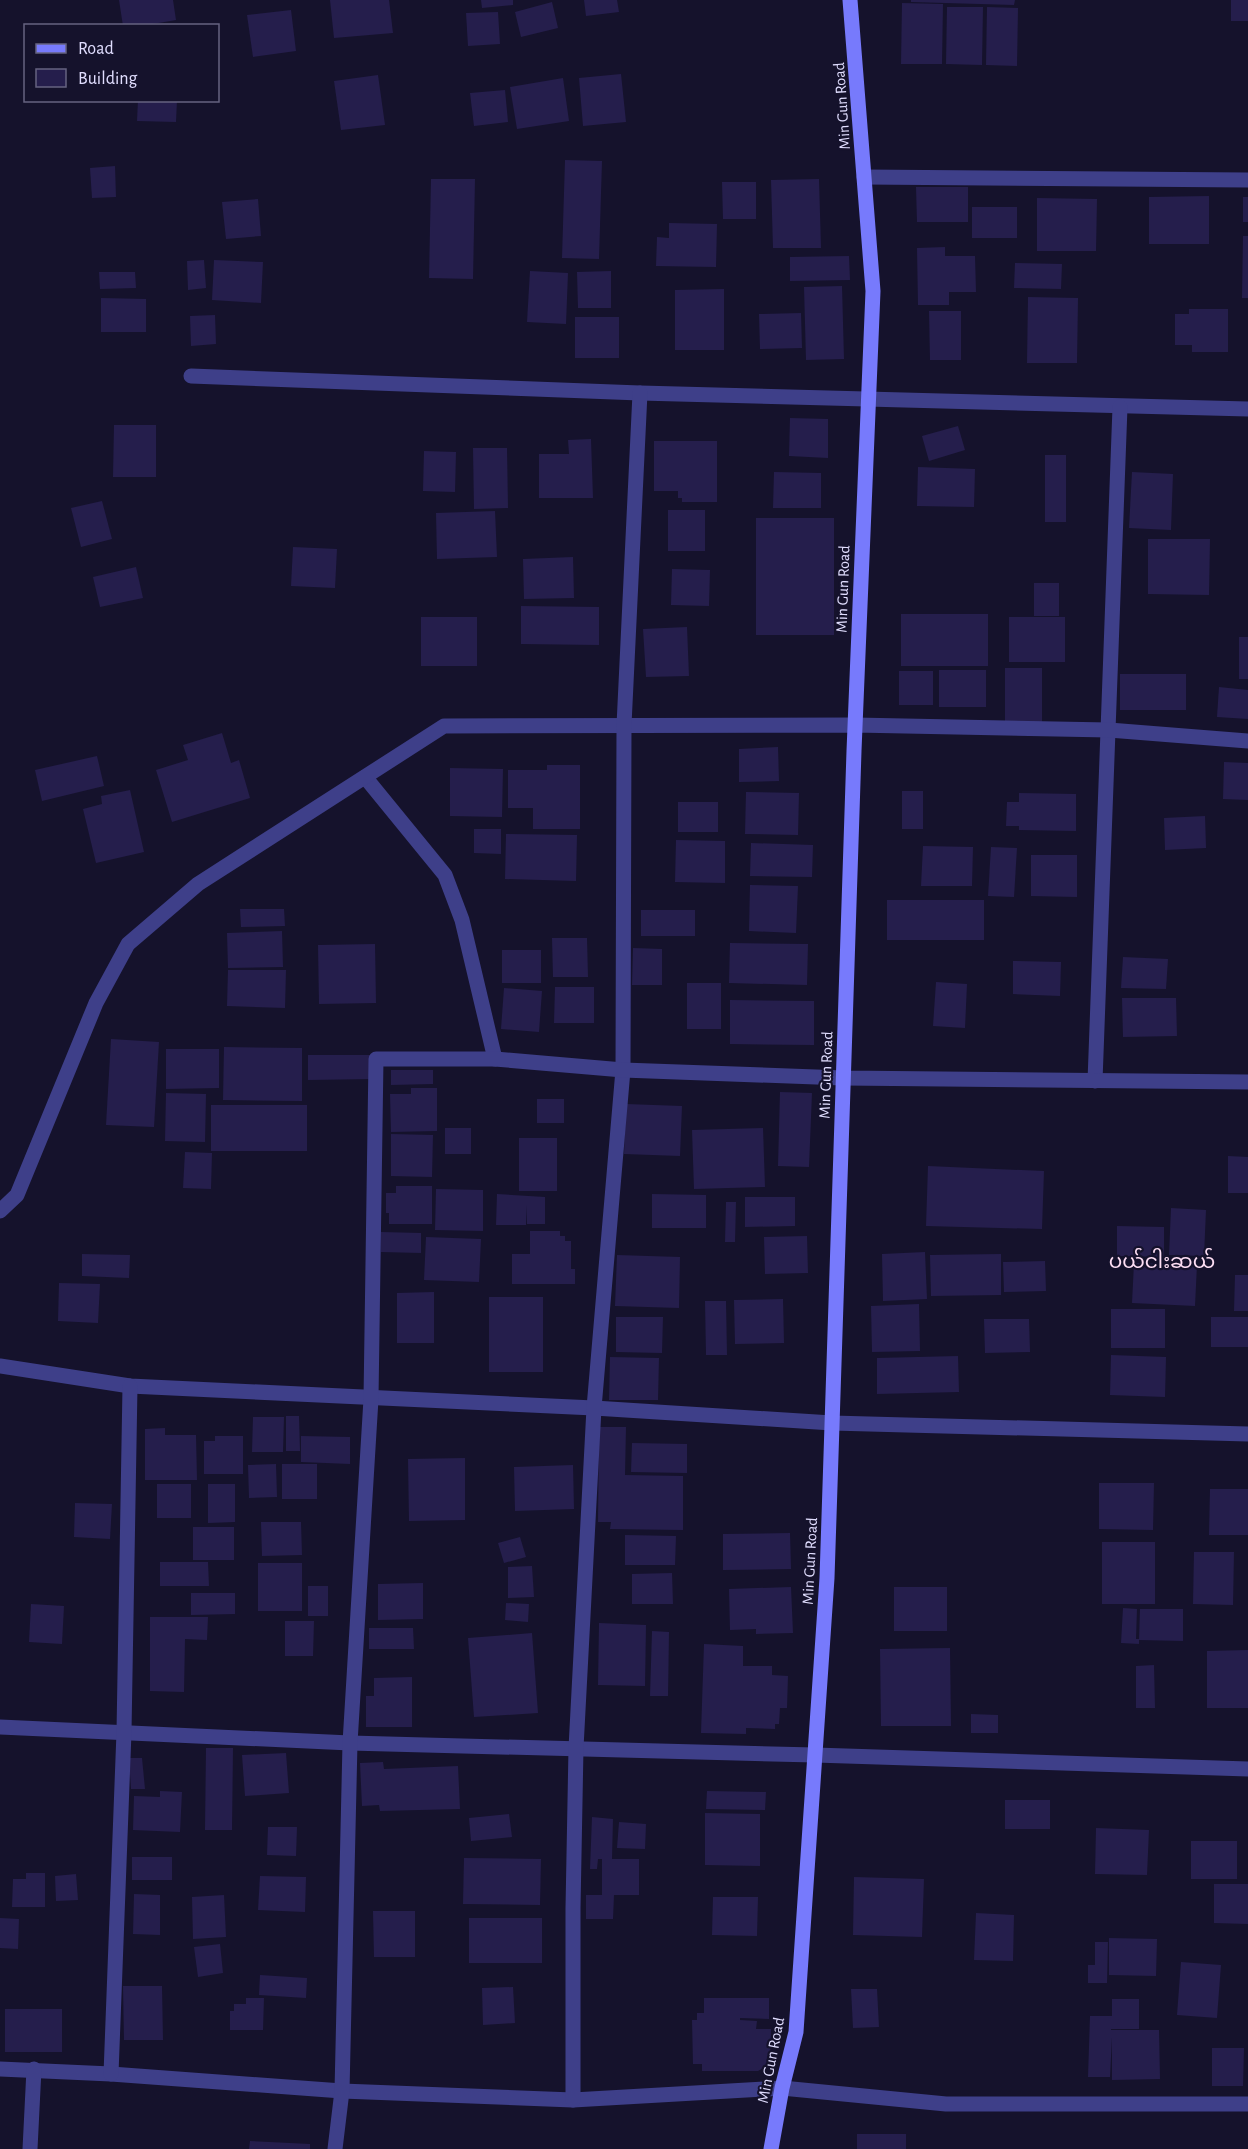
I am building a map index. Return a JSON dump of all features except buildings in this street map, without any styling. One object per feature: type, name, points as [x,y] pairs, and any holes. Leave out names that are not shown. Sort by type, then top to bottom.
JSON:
[{"type":"street","name":"Min Gun Road","points":[[771,2149],[782,2088],[796,2032],[827,1578],[855,725],[873,291],[850,0]]},
{"type":"street","points":[[864,177],[1248,180]]},
{"type":"street","points":[[191,376],[640,393],[1248,409]]},
{"type":"street","points":[[573,2100],[576,1748],[594,1408],[623,1070],[624,725],[640,393]]},
{"type":"street","points":[[1095,1081],[1120,407]]},
{"type":"street","points":[[0,1211],[17,1195],[96,1003],[128,944],[198,884],[444,726],[855,725],[1109,730],[1248,741]]},
{"type":"street","points":[[365,777],[445,875],[462,920],[495,1059]]},
{"type":"street","points":[[335,2149],[342,2091],[350,1743],[371,1398],[376,1059],[495,1059],[623,1070],[843,1078],[1248,1082]]},
{"type":"street","points":[[0,1366],[130,1386],[594,1408],[832,1423],[1248,1434]]},
{"type":"street","points":[[111,2074],[124,1732],[130,1386]]},
{"type":"street","points":[[0,1727],[350,1743],[1248,1769]]},
{"type":"street","points":[[0,2069],[34,2069],[342,2091],[573,2100],[782,2088],[946,2104],[1248,2104]]},
{"type":"street","points":[[30,2149],[34,2069]]},
{"type":"district","name":"ပယ်ငါးဆယ်","points":[[1162,1261]]}]
